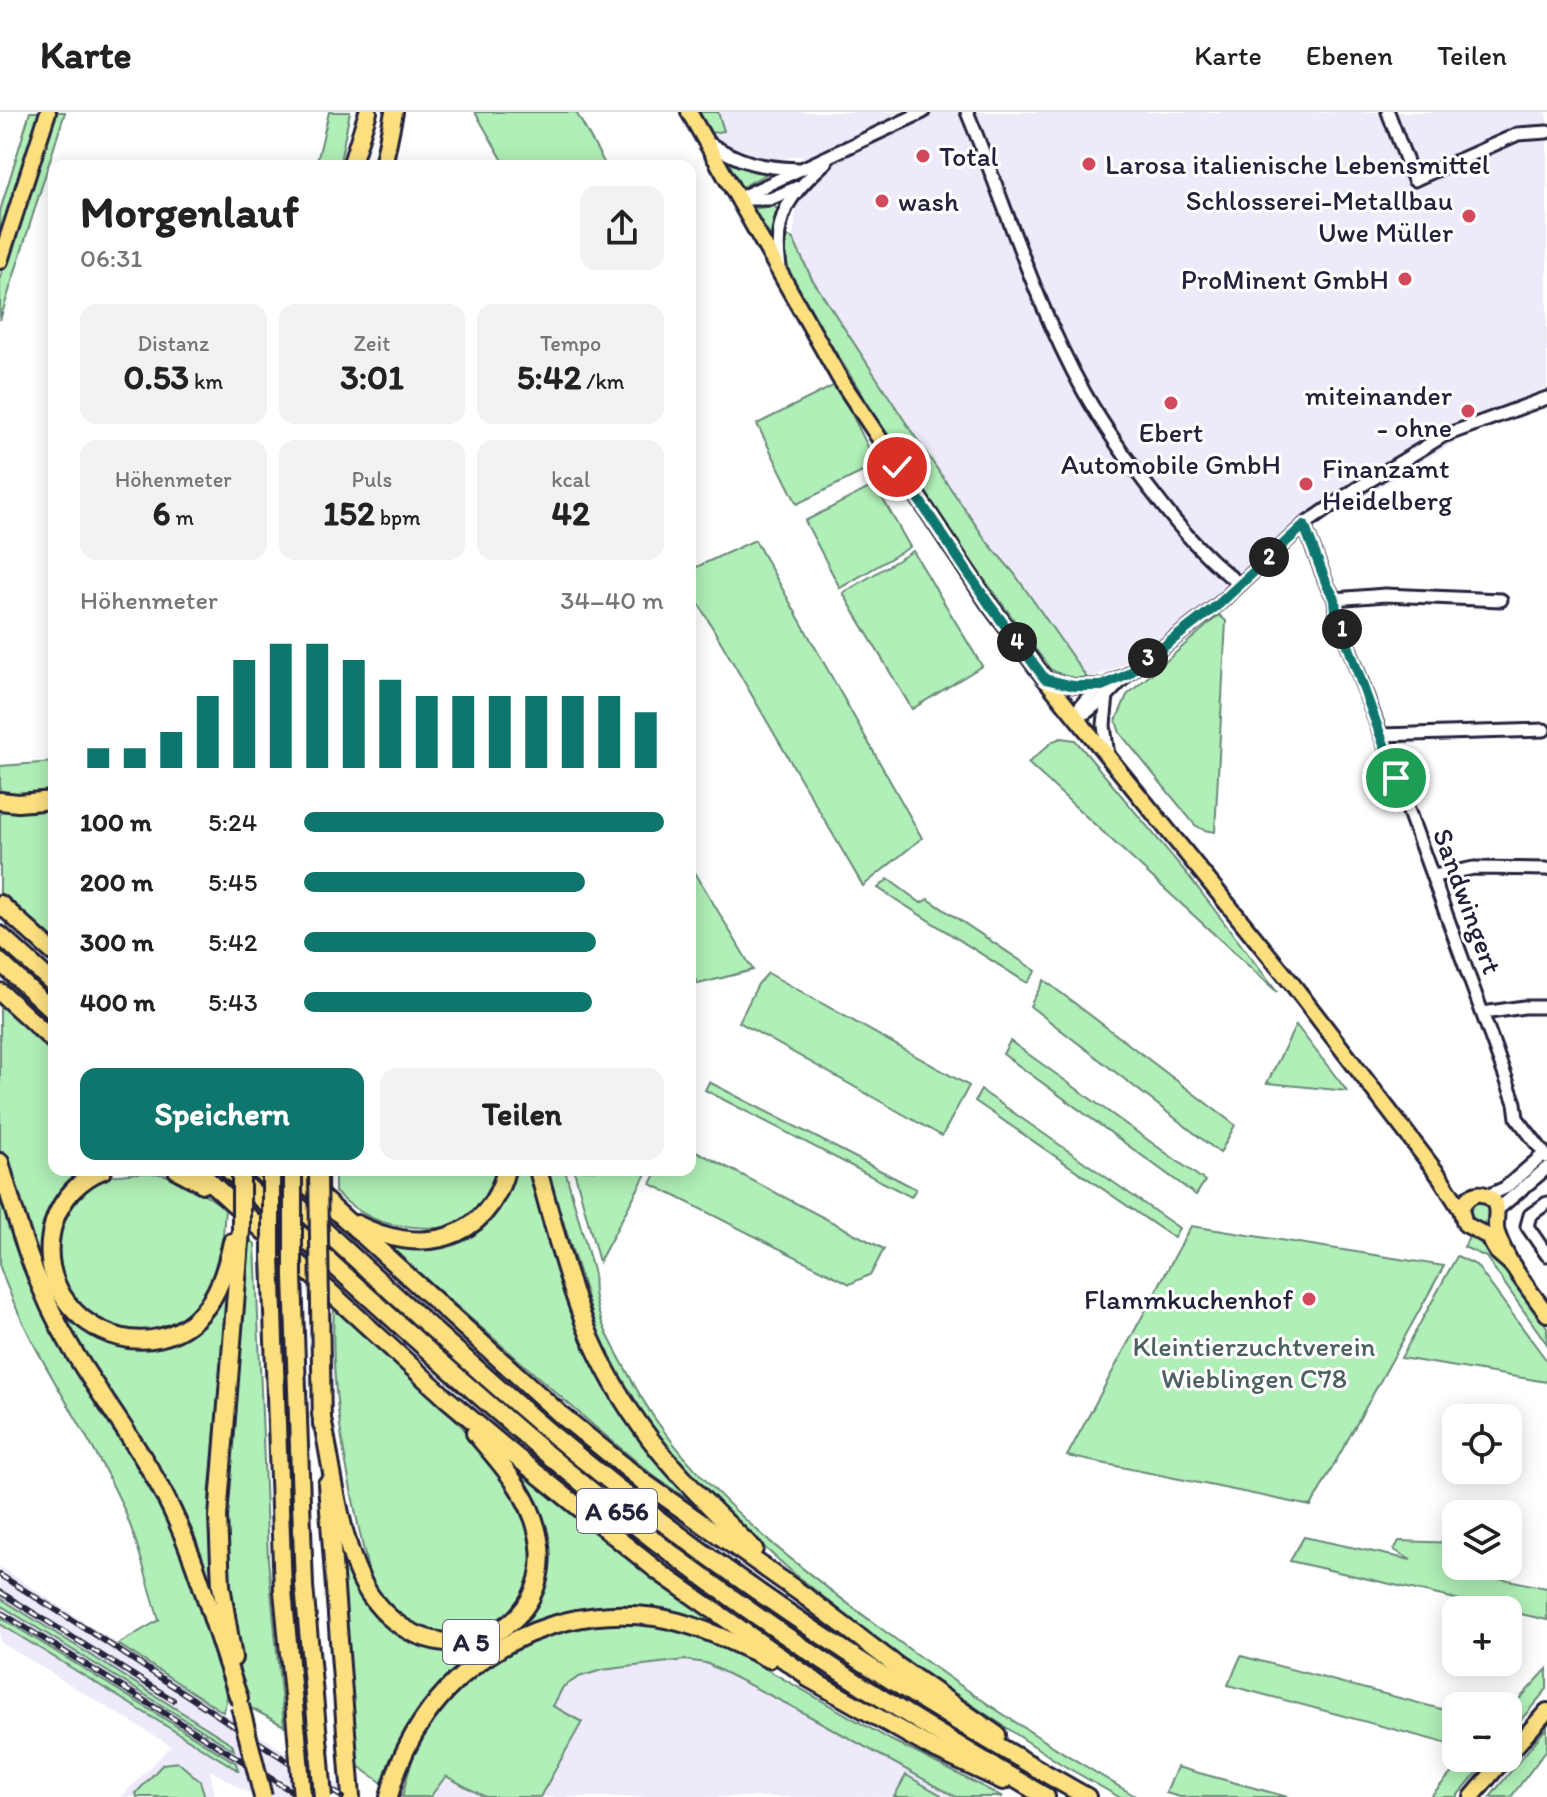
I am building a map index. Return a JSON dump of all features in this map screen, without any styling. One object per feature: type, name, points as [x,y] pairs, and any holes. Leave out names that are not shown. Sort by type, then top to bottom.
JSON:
[{"type":"highway","points":[[353,160],[370,112]]},
{"type":"highway","points":[[363,160],[370,112]]},
{"type":"highway","points":[[384,160],[394,112]]},
{"type":"highway","points":[[0,801],[48,800]]},
{"type":"highway","points":[[0,904],[48,948]]},
{"type":"highway","points":[[0,935],[48,979]]},
{"type":"highway","points":[[0,962],[48,1006]]},
{"type":"highway","points":[[0,992],[48,1036]]},
{"type":"highway","points":[[0,1162],[16,1220],[41,1290],[70,1347],[159,1485],[187,1540],[240,1702]]},
{"type":"highway","points":[[92,1176],[83,1181],[63,1203],[56,1216],[50,1243],[52,1271],[58,1290],[73,1311],[95,1329],[112,1336],[156,1337],[187,1324],[211,1301],[238,1227]]},
{"type":"highway","points":[[189,1176],[236,1199]]},
{"type":"highway","points":[[205,1176],[236,1199],[446,1398],[659,1572],[815,1681],[977,1771],[1044,1797]]},
{"type":"highway","name":"A 656","points":[[236,1176],[512,1425],[689,1567],[808,1653],[1044,1797]]},
{"type":"highway","points":[[240,1176],[236,1199],[238,1227],[218,1517],[221,1585],[240,1702],[263,1797]]},
{"type":"highway","name":"A 656","points":[[266,1176],[546,1429],[629,1496],[819,1635],[905,1691],[1087,1797]]},
{"type":"highway","points":[[271,1176],[283,1591],[302,1797]]},
{"type":"highway","points":[[292,1176],[304,1586],[323,1797]]},
{"type":"highway","points":[[299,1176],[560,1414],[645,1483],[1002,1738],[1016,1757]]},
{"type":"highway","points":[[322,1176],[319,1206],[321,1414],[351,1797]]},
{"type":"highway","points":[[339,1213],[384,1236],[411,1241],[437,1240],[461,1231],[482,1216],[498,1195],[504,1176]]},
{"type":"highway","points":[[540,1176],[590,1336],[629,1411],[697,1497],[802,1594]]},
{"type":"highway","name":"A 5","points":[[321,1414],[354,1567],[370,1595],[394,1622],[415,1635],[442,1643],[469,1642],[505,1626],[525,1605],[538,1579],[540,1548],[534,1519],[516,1484],[446,1398]]},
{"type":"highway","points":[[390,1795],[407,1748],[425,1717],[449,1688],[473,1665],[519,1636],[557,1622],[593,1615],[657,1617],[691,1625],[815,1681]]},
{"type":"main road","points":[[0,261],[48,112]]},
{"type":"main road","points":[[689,112],[840,379],[989,604],[1045,679],[1293,985],[1440,1177],[1461,1210],[1465,1224],[1487,1236],[1497,1252],[1513,1266]]},
{"type":"main road","points":[[1440,1177],[1494,1202],[1496,1231],[1513,1266],[1547,1314]]},
{"type":"main road","points":[[1461,1210],[1465,1201],[1480,1196]]},
{"type":"main road","points":[[1479,1230],[1488,1227],[1496,1215]]},
{"type":"main road","points":[[1522,1739],[1547,1711]]},
{"type":"main road","points":[[1472,1797],[1493,1772]]},
{"type":"street","points":[[737,199],[923,112]]},
{"type":"street","points":[[967,112],[1033,281],[1085,394],[1128,462],[1165,510],[1200,552],[1240,584]]},
{"type":"street","points":[[1388,112],[1414,180],[1518,134],[1547,132]]},
{"type":"street","points":[[707,142],[735,159],[756,165],[798,169]]},
{"type":"street","points":[[737,199],[770,199],[800,185],[834,156]]},
{"type":"street","points":[[782,279],[777,232],[785,208],[800,185]]},
{"type":"street","points":[[1075,716],[1080,703],[1105,691],[1219,604],[1304,525],[1356,489],[1443,436],[1547,398]]},
{"type":"street","name":"Sandwingert","points":[[1304,525],[1335,599],[1336,612],[1434,876],[1515,1103],[1517,1118],[1545,1156],[1505,1188],[1480,1196]]},
{"type":"street","points":[[1335,599],[1385,595],[1501,600]]},
{"type":"street","points":[[1045,679],[1105,691]]},
{"type":"street","points":[[1105,691],[1104,725],[1108,757]]},
{"type":"street","points":[[1382,735],[1544,730]]},
{"type":"street","points":[[1434,876],[1474,868],[1547,869]]},
{"type":"street","points":[[1483,1013],[1547,1007]]},
{"type":"street","points":[[1496,1215],[1547,1168]]},
{"type":"street","points":[[1547,1203],[1530,1215],[1527,1226],[1547,1255]]},
{"type":"shaded area","points":[[699,112],[1547,112],[1547,387],[1304,532],[1231,600],[1129,661],[1087,678],[1014,573],[988,543],[812,279],[793,239],[802,155],[777,159],[748,156],[730,148],[711,133]]},
{"type":"shaded area","points":[[0,1567],[357,1797],[255,1797],[210,1770],[215,1797],[121,1797],[171,1746],[0,1642]]},
{"type":"shaded area","points":[[506,1652],[752,1661],[891,1740],[1003,1797],[402,1797],[408,1775]]},
{"type":"green space","points":[[30,112],[41,112],[0,244],[0,211]]},
{"type":"green space","points":[[52,112],[65,112],[0,320],[0,277],[21,221]]},
{"type":"green space","points":[[329,112],[350,112],[340,160],[317,160]]},
{"type":"green space","points":[[475,112],[576,112],[603,160],[503,160]]},
{"type":"green space","points":[[699,112],[718,112],[724,131],[711,133]]},
{"type":"green space","points":[[727,158],[756,172],[770,172],[739,189],[724,162]]},
{"type":"green space","points":[[774,206],[778,210],[771,233],[772,248],[750,209]]},
{"type":"green space","points":[[785,235],[793,239],[812,279],[918,441],[1087,678],[1067,678],[1050,669],[951,534],[796,290],[787,263]]},
{"type":"green space","points":[[837,384],[877,465],[797,504],[757,424]]},
{"type":"green space","points":[[875,485],[910,547],[840,588],[805,521]]},
{"type":"green space","points":[[755,540],[922,838],[863,886],[696,599],[696,567]]},
{"type":"green space","points":[[913,551],[982,666],[912,709],[843,593]]},
{"type":"green space","points":[[1219,615],[1226,621],[1215,832],[1195,825],[1120,733],[1116,721],[1127,695]]},
{"type":"green space","points":[[1061,738],[1075,740],[1188,875],[1277,992],[1028,763],[1053,741]]},
{"type":"green space","points":[[48,762],[48,792],[0,792],[0,766]]},
{"type":"green space","points":[[48,806],[48,937],[0,893],[0,808]]},
{"type":"green space","points":[[696,874],[753,970],[698,984],[696,981]]},
{"type":"green space","points":[[888,879],[921,903],[928,899],[1036,971],[1027,983],[878,888]]},
{"type":"green space","points":[[768,973],[969,1086],[942,1136],[739,1022],[758,984]]},
{"type":"green space","points":[[1044,980],[1235,1125],[1220,1153],[1030,1006]]},
{"type":"green space","points":[[0,1003],[48,1047],[48,1176],[168,1176],[193,1187],[225,1208],[223,1236],[212,1280],[193,1309],[228,1286],[209,1497],[211,1583],[194,1534],[178,1504],[227,1699],[223,1712],[118,1644],[159,1620],[140,1555],[116,1492],[24,1325],[0,1267]]},
{"type":"green space","points":[[1296,1025],[1347,1091],[1267,1083]]},
{"type":"green space","points":[[1010,1041],[1205,1181],[1196,1195],[1003,1054]]},
{"type":"green space","points":[[709,1082],[916,1189],[911,1197],[705,1090]]},
{"type":"green space","points":[[981,1090],[1179,1228],[1174,1238],[975,1101]]},
{"type":"green space","points":[[696,1151],[884,1249],[871,1274],[850,1284],[651,1184],[655,1176],[696,1176]]},
{"type":"green space","points":[[335,1176],[531,1176],[563,1290],[592,1360],[637,1432],[689,1500],[655,1477],[594,1426],[382,1241],[442,1244],[436,1228],[381,1222],[359,1211],[335,1192]]},
{"type":"green space","points":[[549,1176],[567,1176],[594,1274],[597,1309],[612,1343],[653,1415],[712,1487],[795,1562],[914,1653],[1008,1717],[1137,1797],[1119,1797],[1061,1764],[891,1651],[791,1571],[726,1513],[683,1469],[632,1402],[599,1336]]},
{"type":"green space","points":[[576,1176],[645,1176],[599,1262]]},
{"type":"green space","points":[[1479,1202],[1487,1205],[1490,1213],[1487,1221],[1479,1224],[1471,1221],[1468,1213],[1471,1205]]},
{"type":"green space","name":"Kleintierzuchtverein Wieblingen C78","points":[[1191,1226],[1444,1266],[1311,1506],[1067,1456]]},
{"type":"green space","points":[[245,1235],[255,1244],[268,1559],[284,1726],[249,1707],[231,1637],[223,1493]]},
{"type":"green space","points":[[1470,1235],[1482,1242],[1547,1327],[1547,1344],[1486,1257],[1464,1247]]},
{"type":"green space","points":[[1457,1256],[1476,1265],[1547,1361],[1547,1382],[1401,1358]]},
{"type":"green space","points":[[334,1308],[419,1383],[474,1440],[497,1470],[516,1503],[530,1537],[544,1534],[511,1464],[717,1625],[660,1610],[616,1608],[579,1612],[544,1621],[510,1635],[479,1653],[451,1676],[426,1702],[405,1733],[384,1784],[358,1766],[342,1609],[339,1545],[344,1547],[362,1595],[378,1616],[340,1425],[333,1347]]},
{"type":"green space","points":[[1304,1537],[1411,1560],[1394,1550],[1399,1541],[1442,1543],[1442,1580],[1508,1580],[1547,1588],[1547,1620],[1522,1614],[1522,1596],[1442,1596],[1290,1561]]},
{"type":"green space","points":[[0,1598],[232,1744],[234,1750],[0,1605]]},
{"type":"green space","points":[[0,1617],[236,1763],[238,1770],[0,1624]]},
{"type":"green space","points":[[611,1622],[688,1633],[752,1661],[891,1740],[1003,1797],[956,1797],[706,1663],[685,1660],[602,1670],[579,1677],[563,1687],[553,1706],[582,1722],[540,1797],[485,1797],[446,1776],[430,1797],[402,1797],[421,1738],[437,1712],[478,1672],[527,1644],[582,1627]]},
{"type":"green space","points":[[1241,1656],[1442,1709],[1442,1742],[1228,1685]]},
{"type":"green space","points":[[1547,1669],[1547,1689],[1522,1718],[1522,1696]]},
{"type":"green space","points":[[1547,1727],[1547,1749],[1511,1797],[1490,1797],[1510,1772],[1522,1772],[1522,1758]]},
{"type":"green space","points":[[178,1762],[200,1781],[205,1797],[137,1797],[136,1793],[163,1764]]},
{"type":"green space","points":[[1177,1767],[1288,1797],[1180,1797],[1166,1793]]},
{"type":"green space","points":[[1452,1772],[1478,1772],[1456,1797],[1430,1797]]},
{"type":"green space","points":[[906,1775],[941,1795],[940,1797],[894,1797]]},
{"type":"railway","points":[[0,1575],[342,1797]]},
{"type":"railway","points":[[0,1592],[173,1700]]},
{"type":"railway","points":[[0,1612],[301,1797]]},
{"type":"place","name":"Total","points":[[923,156]]},
{"type":"place","name":"Larosa italienische Lebensmittel","points":[[1089,164]]},
{"type":"place","name":"wash","points":[[882,201]]},
{"type":"place","name":"Schlosserei-Metallbau Uwe Müller","points":[[1469,216]]},
{"type":"place","name":"ProMinent GmbH","points":[[1405,279]]},
{"type":"place","name":"Ebert Automobile GmbH","points":[[1171,403]]},
{"type":"place","name":"miteinander - ohne","points":[[1468,411]]},
{"type":"place","name":"Finanzamt Heidelberg","points":[[1306,484]]},
{"type":"place","name":"Flammkuchenhof","points":[[1309,1299]]},
{"type":"route","points":[[897,467],[989,604],[1045,679],[1074,686],[1102,686],[1127,675],[1219,604],[1304,525],[1335,599],[1336,612],[1396,778]]}]
